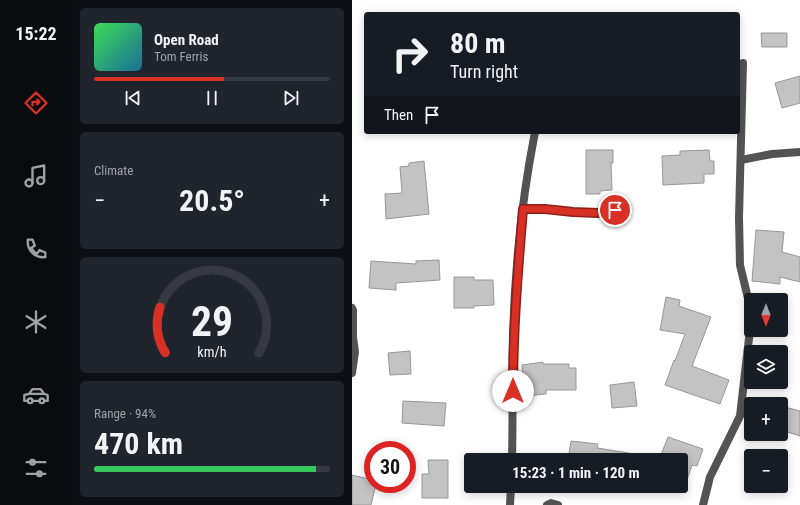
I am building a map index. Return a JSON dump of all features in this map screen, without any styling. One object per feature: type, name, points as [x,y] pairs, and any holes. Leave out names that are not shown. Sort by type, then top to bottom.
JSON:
[{"type":"street","points":[[743,63],[739,217],[740,266],[747,293]]},
{"type":"street","points":[[512,453],[513,334],[517,276],[523,209],[535,134]]},
{"type":"street","points":[[741,160],[772,154],[800,152]]},
{"type":"street","points":[[523,209],[598,213],[615,210]]},
{"type":"street","points":[[352,308],[355,352],[352,373]]},
{"type":"street","points":[[703,505],[710,477],[740,416],[749,337]]},
{"type":"street","points":[[510,505],[511,493]]},
{"type":"street","points":[[547,505],[551,503],[558,505]]},
{"type":"building","points":[[761,33],[787,33],[787,47],[762,47]]},
{"type":"building","points":[[800,76],[800,103],[782,108],[775,83]]},
{"type":"building","points":[[586,150],[613,150],[613,163],[611,163],[612,190],[600,191],[600,194],[586,194]]},
{"type":"building","points":[[709,150],[710,161],[714,161],[714,174],[704,174],[704,183],[663,185],[662,156],[680,155],[680,151]]},
{"type":"building","points":[[424,161],[429,214],[386,219],[385,194],[402,193],[400,167],[409,166],[409,163]]},
{"type":"building","points":[[756,230],[784,232],[782,252],[800,257],[800,282],[780,277],[780,284],[752,281]]},
{"type":"building","points":[[439,260],[440,280],[396,283],[396,290],[369,288],[371,261],[416,264],[416,261]]},
{"type":"building","points":[[454,277],[474,277],[474,280],[493,280],[494,305],[474,306],[474,308],[454,308]]},
{"type":"building","points":[[666,297],[680,300],[679,306],[711,317],[692,366],[729,380],[720,404],[665,385],[685,334],[660,330]]},
{"type":"building","points":[[410,351],[411,374],[390,375],[388,353]]},
{"type":"building","points":[[543,362],[543,364],[569,364],[569,368],[576,368],[576,390],[546,390],[546,394],[525,396],[522,365]]},
{"type":"building","points":[[634,382],[637,406],[612,408],[610,385]]},
{"type":"building","points":[[403,401],[446,403],[444,426],[402,423]]},
{"type":"building","points":[[788,408],[800,411],[800,436],[788,432]]},
{"type":"building","points":[[668,437],[703,449],[697,466],[692,465],[688,477],[688,453],[662,453]]},
{"type":"building","points":[[571,441],[598,444],[597,448],[629,453],[569,453]]},
{"type":"building","points":[[428,460],[448,460],[448,498],[422,498],[422,474],[429,474]]},
{"type":"building","points":[[352,475],[364,478],[364,493],[374,493],[371,505],[352,505]]},
{"type":"route","points":[[513,391],[513,334],[523,209],[598,213],[615,210]]}]
